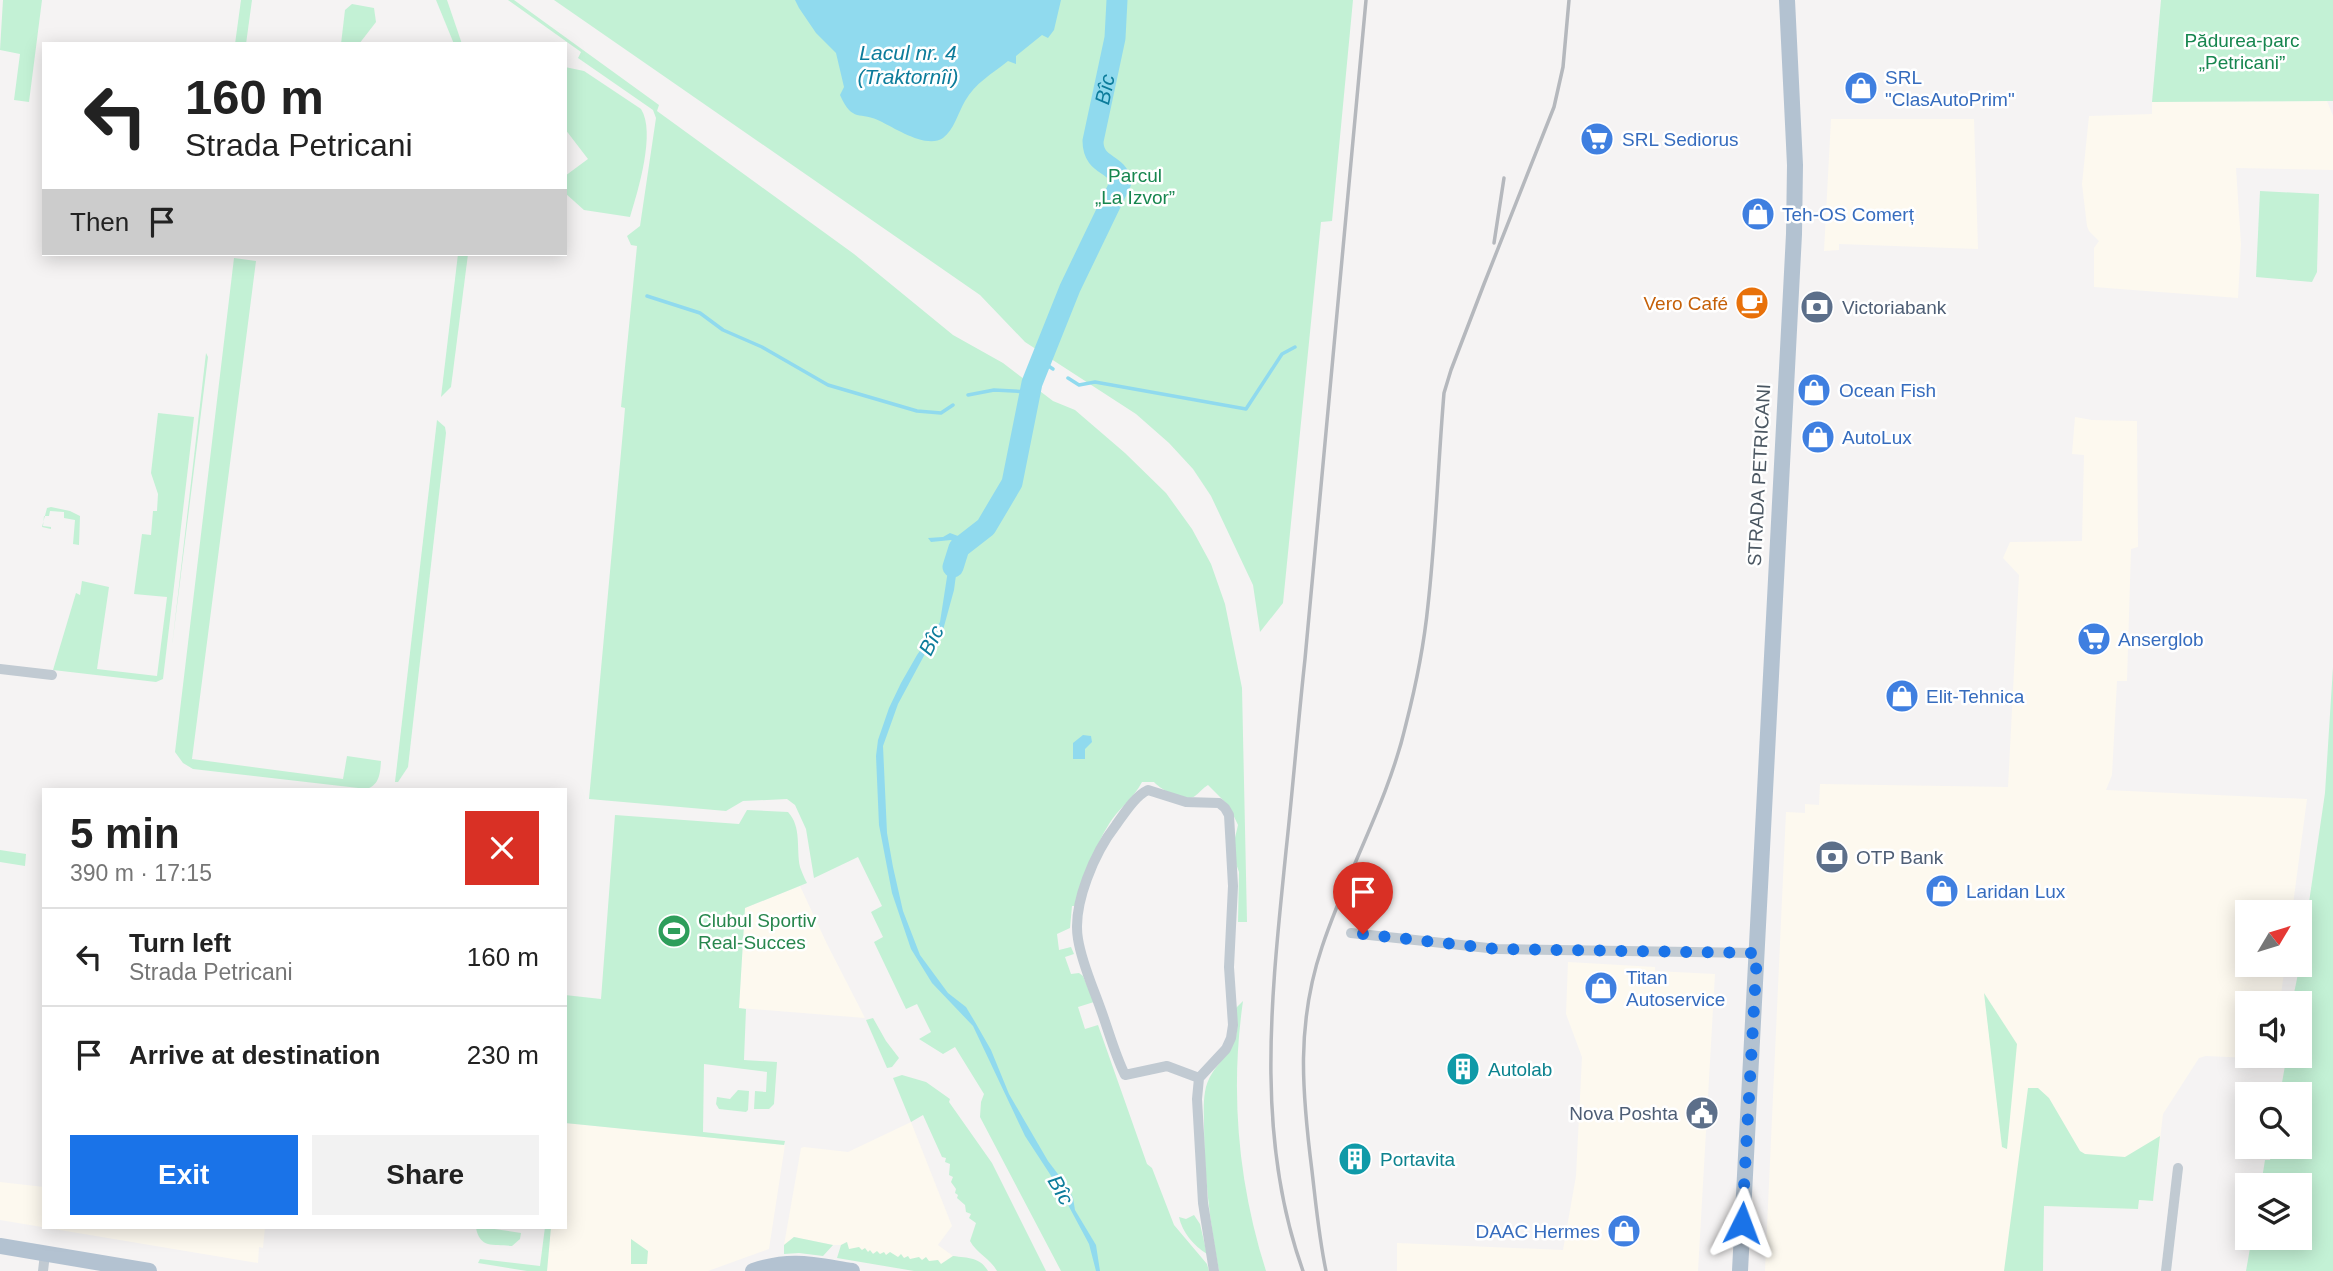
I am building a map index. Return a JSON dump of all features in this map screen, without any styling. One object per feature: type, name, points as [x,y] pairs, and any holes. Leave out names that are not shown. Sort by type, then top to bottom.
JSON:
[{"type":"main road","name":"STRADA PETRICANI","points":[[1740,1271],[1794,224],[1795,165],[1787,0]]},
{"type":"main road","points":[[0,1246],[149,1271]]},
{"type":"main road","points":[[753,1271],[776,1263],[852,1271]]},
{"type":"street","points":[[0,668],[52,675]]},
{"type":"street","points":[[1199,1078],[1167,1066],[1125,1075],[1088,978],[1077,938],[1082,900],[1101,846],[1143,792],[1148,790],[1186,802],[1219,803],[1229,815],[1233,886],[1228,967],[1233,1024],[1226,1049],[1199,1078],[1197,1125],[1203,1202],[1214,1271]]},
{"type":"street","points":[[1350,933],[1497,949],[1757,953]]},
{"type":"street","points":[[2166,1271],[2178,1168]]},
{"type":"street","points":[[43,1271],[45,1254]]},
{"type":"shaded area","points":[[2327,101],[2333,116],[2333,170],[2236,168],[2241,244],[2238,298],[2094,287],[2094,248],[2099,241],[2087,226],[2082,184],[2089,116],[2152,114],[2152,102]]},
{"type":"shaded area","points":[[1831,119],[1974,119],[1978,249],[1839,244],[1839,250],[1824,251]]},
{"type":"shaded area","points":[[2075,417],[2137,421],[2138,547],[2131,549],[2127,681],[2117,681],[2112,775],[2106,790],[2307,799],[2294,900],[2235,900],[2235,977],[2283,977],[2282,991],[2235,991],[2235,1057],[2199,1058],[2163,1114],[2153,1201],[2139,1200],[2138,1209],[2044,1206],[2043,1271],[1765,1271],[1786,812],[1805,813],[1805,804],[1819,805],[1820,784],[2008,787],[2019,575],[2003,558],[2010,542],[2082,541],[2084,455],[2072,454]]},
{"type":"shaded area","points":[[800,886],[865,1018],[739,1008],[745,908]]},
{"type":"shaded area","points":[[1568,962],[1715,974],[1698,1271],[1397,1271],[1397,1243],[1563,1250],[1576,1176],[1582,1057],[1566,1014]]},
{"type":"shaded area","points":[[911,1122],[952,1226],[938,1245],[953,1256],[941,1264],[849,1249],[846,1242],[833,1245],[794,1237],[784,1245],[801,1148],[848,1152]]},
{"type":"shaded area","points":[[567,1123],[785,1145],[769,1249],[708,1271],[547,1271],[551,1229],[567,1229]]},
{"type":"shaded area","points":[[0,1182],[42,1187],[42,1227],[0,1220]]},
{"type":"shaded area","points":[[54,1229],[265,1229],[263,1248],[259,1247],[258,1263]]},
{"type":"green space","points":[[3,0],[42,0],[29,102],[14,100],[20,54],[0,50]]},
{"type":"green space","points":[[241,0],[252,0],[246,42],[235,42]]},
{"type":"green space","points":[[436,0],[447,0],[461,42],[453,42]]},
{"type":"green space","points":[[508,0],[514,0],[659,105],[657,111],[854,254],[953,335],[1003,363],[1053,401],[1075,410],[1166,493],[1192,529],[1211,564],[1225,604],[1242,688],[1247,922],[1238,922],[1239,872],[1235,861],[1234,842],[1238,825],[1229,806],[1208,785],[1195,796],[1185,798],[1167,792],[1154,782],[1142,782],[1103,834],[1076,906],[1072,906],[1070,928],[1057,934],[1059,950],[1071,947],[1074,954],[1065,957],[1071,974],[1079,973],[1083,976],[1094,1002],[1078,1007],[1085,1029],[1098,1025],[1147,1164],[1152,1168],[1174,1225],[1207,1264],[1209,1271],[1061,1271],[980,1117],[984,1094],[955,1047],[943,1054],[919,1039],[931,1032],[917,1004],[906,1009],[874,942],[883,937],[871,912],[882,906],[858,857],[814,878],[806,829],[795,805],[787,799],[743,801],[726,811],[589,799],[637,246],[631,245],[627,236],[640,226],[656,118],[653,110],[578,58],[581,52]]},
{"type":"green space","name":"Parcul „La Izvor”","points":[[554,0],[1353,0],[1332,221],[1321,222],[1283,603],[1260,632],[1253,585],[1211,496],[1193,469],[1169,443],[1136,414],[1025,342],[980,295]]},
{"type":"green space","name":"Pădurea-parc „Petricani”","points":[[2161,0],[2333,0],[2333,101],[2152,102]]},
{"type":"green space","points":[[352,4],[374,8],[376,22],[361,42],[341,42],[345,10]]},
{"type":"green space","points":[[567,67],[584,71],[641,109],[647,132],[646,146],[630,217],[584,210],[567,195],[567,175],[588,159],[567,132]]},
{"type":"green space","points":[[2260,191],[2319,194],[2317,272],[2312,282],[2256,277]]},
{"type":"green space","points":[[458,256],[468,256],[451,387],[441,397]]},
{"type":"green space","points":[[234,258],[256,261],[192,759],[343,779],[347,756],[381,761],[380,774],[371,787],[358,788],[193,769],[183,763],[175,752]]},
{"type":"green space","points":[[206,353],[208,357],[172,646]]},
{"type":"green space","points":[[158,413],[194,417],[163,679],[156,682],[53,670],[76,593],[80,595],[82,581],[109,587],[97,669],[157,676],[167,597],[134,594],[142,534],[151,535],[153,511],[157,511],[158,494],[151,473]]},
{"type":"green space","points":[[437,420],[445,427],[446,433],[408,767],[398,782],[395,782]]},
{"type":"green space","points":[[51,507],[80,516],[79,545],[73,544],[75,520],[64,518],[64,512],[50,511],[49,516],[45,516],[47,508]]},
{"type":"green space","points":[[2333,667],[2333,1271],[2246,1271],[2250,1250],[2312,1250],[2312,1173],[2263,1173],[2265,1160],[2312,1159],[2312,1082],[2282,1082],[2285,1068],[2312,1068],[2312,991],[2294,991],[2297,977],[2312,977],[2312,900],[2309,900],[2325,793]]},
{"type":"green space","name":"Clubul Sportiv Real-Succes","points":[[747,810],[788,812],[795,824],[800,867],[807,883],[745,908],[739,1008],[746,1009],[744,1060],[777,1062],[774,1104],[769,1109],[754,1109],[755,1091],[766,1092],[767,1072],[704,1064],[703,1132],[785,1141],[784,1145],[567,1123],[567,995],[601,999],[615,815],[739,824]]},
{"type":"green space","points":[[0,850],[26,854],[25,866],[0,862]]},
{"type":"green space","points":[[1984,993],[2017,1044],[2007,1149],[2002,1147]]},
{"type":"green space","points":[[1243,1001],[1237,1069],[1239,1137],[1249,1204],[1266,1271],[1219,1271],[1206,1180],[1204,1100],[1208,1081],[1236,1035],[1235,1009]]},
{"type":"green space","points":[[873,1018],[899,1058],[892,1067],[887,1068],[866,1020]]},
{"type":"green space","points":[[902,1075],[926,1082],[950,1099],[949,1102],[992,1163],[1046,1271],[997,1271],[970,1241],[976,1223],[969,1218],[971,1214],[966,1212],[965,1205],[957,1198],[956,1189],[951,1182],[953,1177],[949,1175],[950,1164],[942,1157],[923,1115],[911,1122],[893,1078]]},
{"type":"green space","points":[[2028,1088],[2038,1088],[2049,1098],[2080,1151],[2085,1154],[2125,1157],[2160,1136],[2153,1201],[2139,1200],[2138,1209],[2044,1206],[2043,1271],[2004,1271]]},
{"type":"green space","points":[[738,1090],[749,1091],[746,1112],[719,1109],[716,1104],[717,1097],[730,1099]]},
{"type":"green space","points":[[1194,1215],[1200,1224],[1207,1254],[1189,1238],[1179,1217],[1186,1219]]},
{"type":"green space","points":[[476,1229],[521,1233],[520,1239],[512,1246],[484,1242]]},
{"type":"green space","points":[[545,1229],[551,1229],[547,1271],[527,1271],[478,1263],[480,1259],[540,1266]]},
{"type":"green space","points":[[794,1237],[833,1245],[823,1256],[784,1254],[784,1245]]},
{"type":"green space","points":[[631,1239],[648,1251],[647,1264],[631,1264]]},
{"type":"green space","points":[[847,1242],[849,1249],[859,1247],[868,1252],[870,1250],[873,1254],[877,1251],[886,1255],[890,1252],[898,1257],[901,1254],[904,1258],[908,1256],[910,1259],[919,1257],[922,1260],[926,1257],[929,1261],[938,1260],[941,1264],[953,1256],[969,1258],[981,1263],[988,1271],[914,1271],[837,1258],[841,1245]]},
{"type":"water","name":"Lacul nr. 4 (Traktornîi)","points":[[795,0],[1061,0],[1054,30],[1048,38],[1042,35],[1016,56],[1016,64],[1008,61],[984,79],[969,95],[947,135],[936,141],[929,141],[912,137],[849,110],[840,95],[844,87],[836,53],[816,33]]},
{"type":"water","points":[[950,533],[958,536],[964,544],[959,553],[954,590],[943,630],[926,652],[898,704],[883,746],[887,833],[893,867],[903,911],[920,955],[948,993],[966,1007],[991,1050],[1009,1094],[1073,1198],[1075,1210],[1096,1245],[1100,1271],[1096,1271],[1089,1244],[1059,1188],[1025,1136],[973,1026],[932,983],[911,949],[892,893],[879,825],[876,756],[878,740],[901,683],[940,622],[951,551],[955,544],[951,540],[931,542],[928,538],[943,537]]},
{"type":"water","points":[[1083,735],[1091,736],[1092,742],[1085,749],[1085,759],[1073,759],[1073,743]]},
{"type":"waterway","name":"Bîc","points":[[953,567],[959,548],[986,527],[1012,483],[1032,383],[1070,288],[1121,182],[1115,171],[1097,156],[1093,141],[1115,38],[1117,0]]},
{"type":"waterway","points":[[647,296],[700,313],[723,330],[762,347],[828,385],[917,411],[941,413],[953,405]]},
{"type":"waterway","points":[[1068,378],[1079,385],[1095,382],[1246,409],[1282,354],[1295,347]]},
{"type":"waterway","points":[[1041,361],[1053,369]]},
{"type":"waterway","points":[[968,395],[994,390],[1030,392]]},
{"type":"railway","points":[[1303,1271],[1288,1220],[1278,1168],[1272,1115],[1272,1010],[1366,0]]},
{"type":"railway","points":[[1326,1271],[1304,1086],[1308,1003],[1322,947],[1389,781],[1406,724],[1426,620],[1444,393],[1554,107],[1563,67],[1569,0]]},
{"type":"railway","points":[[1494,243],[1504,178]]},
{"type":"place","name":"SRL \"ClasAutoPrim\"","points":[[1861,88]]},
{"type":"place","name":"SRL Sediorus","points":[[1597,139]]},
{"type":"place","name":"Teh-OS Comerț","points":[[1758,214]]},
{"type":"place","name":"Vero Café","points":[[1752,303]]},
{"type":"place","name":"Victoriabank","points":[[1817,307]]},
{"type":"place","name":"Ocean Fish","points":[[1814,390]]},
{"type":"place","name":"AutoLux","points":[[1818,437]]},
{"type":"place","name":"Anserglob","points":[[2094,639]]},
{"type":"place","name":"Elit-Tehnica","points":[[1902,696]]},
{"type":"place","name":"OTP Bank","points":[[1832,857]]},
{"type":"place","name":"Laridan Lux","points":[[1942,891]]},
{"type":"place","name":"Clubul Sportiv Real-Succes","points":[[674,931]]},
{"type":"place","name":"Titan Autoservice","points":[[1601,988]]},
{"type":"place","name":"Autolab","points":[[1463,1069]]},
{"type":"place","name":"Nova Poshta","points":[[1702,1113]]},
{"type":"place","name":"Portavita","points":[[1355,1159]]},
{"type":"place","name":"DAAC Hermes","points":[[1624,1231]]},
{"type":"route","points":[[1363,934],[1497,949],[1757,953],[1742,1223]]}]
